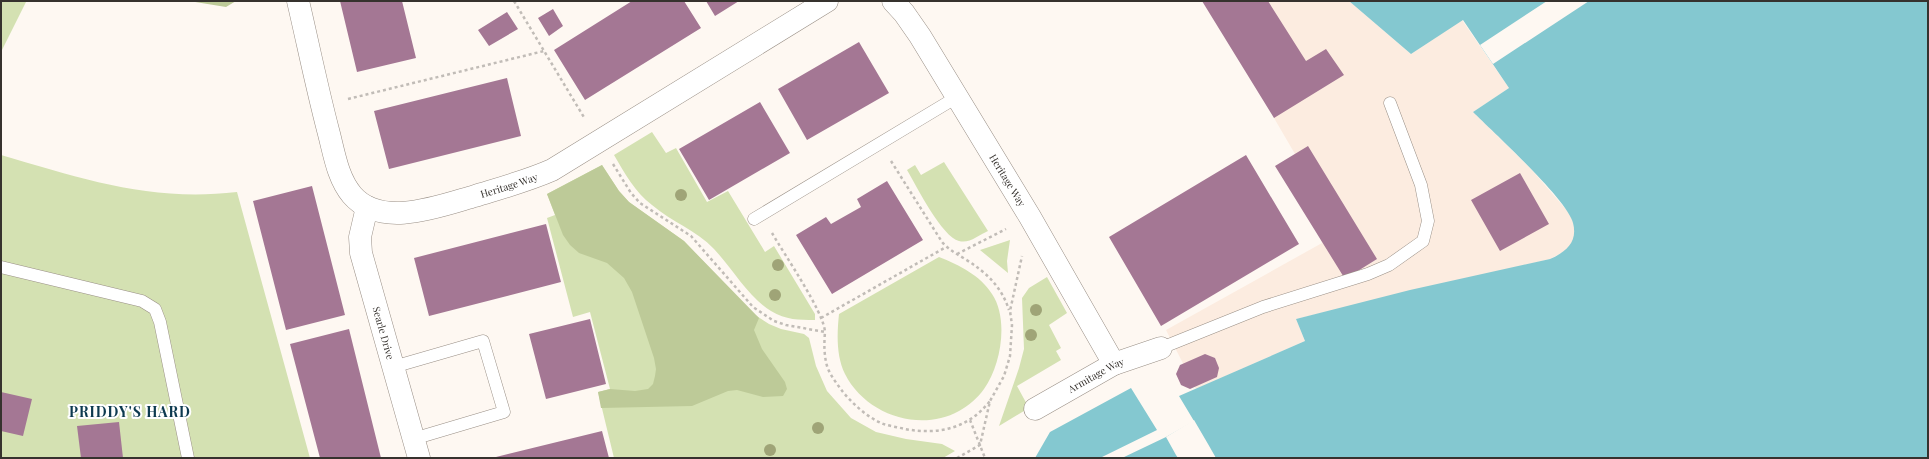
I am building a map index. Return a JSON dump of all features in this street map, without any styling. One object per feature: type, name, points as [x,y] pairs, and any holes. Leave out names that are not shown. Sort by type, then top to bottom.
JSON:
[{"type":"street","name":"Heritage Way","points":[[298,1],[322,106],[342,179],[352,196],[366,207],[387,212],[405,213],[472,197],[540,175],[565,163],[594,132],[827,1]]},
{"type":"street","name":"Heritage Way","points":[[893,1],[908,19],[1030,216],[1114,364]]},
{"type":"street","name":"Searle Drive","points":[[366,207],[360,237],[361,253],[416,448]]},
{"type":"street","name":"Armitage Way","points":[[1035,409],[1114,364],[1160,348]]},
{"type":"lane","points":[[758,217],[957,97]]},
{"type":"lane","points":[[1160,348],[1262,307],[1368,274],[1389,265],[1423,241],[1428,221],[1421,186],[1390,103]]},
{"type":"lane","points":[[1,267],[150,304],[158,314],[160,322],[188,458]]},
{"type":"lane","points":[[393,367],[483,341],[504,412],[416,448]]},
{"type":"path","points":[[514,1],[622,180],[640,203],[691,236],[753,307],[774,321],[786,325],[825,332]]},
{"type":"path","points":[[322,106],[544,51]]},
{"type":"path","points":[[758,217],[821,318],[825,332],[825,355],[828,367],[834,379],[851,401],[871,417],[888,425],[921,431],[944,430],[970,420],[981,413],[990,401],[1004,376],[1010,356],[1012,331],[1010,311],[1003,293],[991,277],[946,247],[880,143]]},
{"type":"path","points":[[957,254],[1030,216]]},
{"type":"path","points":[[1010,311],[1030,216]]},
{"type":"path","points":[[821,318],[946,247]]},
{"type":"path","points":[[957,458],[980,445],[990,401]]},
{"type":"path","points":[[970,420],[985,458]]},
{"type":"shaded area","points":[[1240,1],[1349,1],[1411,54],[1462,20],[1509,88],[1473,112],[1531,169],[1570,214],[1575,234],[1572,243],[1567,250],[1550,259],[1296,319],[1305,341],[1196,389],[1166,330],[1322,243],[1295,154],[1274,118]]},
{"type":"green space","points":[[1,1],[29,1],[26,2],[1,52]]},
{"type":"green space","points":[[189,1],[236,1],[226,7]]},
{"type":"green space","points":[[652,132],[666,153],[676,148],[707,202],[728,191],[765,252],[774,246],[815,314],[815,320],[798,320],[787,318],[771,311],[748,291],[707,242],[660,211],[640,194],[626,176],[614,155]]},
{"type":"green space","points":[[1,155],[89,180],[146,191],[175,194],[237,192],[310,458],[1,458]]},
{"type":"green space","points":[[944,162],[988,231],[963,242],[952,237],[945,231],[923,199],[907,170],[915,165],[921,175]]},
{"type":"green space","points":[[602,165],[619,191],[629,202],[684,241],[752,313],[769,324],[781,329],[804,334],[809,338],[816,366],[827,391],[851,418],[876,432],[906,439],[942,444],[955,451],[943,458],[614,458],[598,392],[610,389],[590,312],[573,317],[547,218],[555,215],[547,194]]},
{"type":"green space","points":[[602,165],[619,191],[629,202],[684,241],[759,318],[754,330],[762,349],[785,382],[787,389],[783,396],[763,397],[737,390],[728,391],[692,406],[601,408],[598,392],[610,389],[635,391],[648,389],[653,384],[655,376],[656,369],[654,358],[632,292],[624,278],[607,263],[579,253],[570,245],[563,235],[547,194]]},
{"type":"green space","points":[[1010,240],[1007,261],[1008,273],[980,250]]},
{"type":"green space","points":[[939,257],[968,271],[987,287],[997,304],[1000,316],[1001,342],[995,368],[984,389],[976,399],[959,411],[943,417],[927,420],[911,420],[894,416],[879,409],[866,400],[854,388],[845,374],[840,360],[838,337],[839,314]]},
{"type":"green space","points":[[1047,277],[1067,313],[1049,325],[1061,348],[1056,351],[1061,360],[1017,386],[1029,408],[999,426],[1024,349],[1022,298],[1029,288]]},
{"type":"water","points":[[1349,1],[1928,1],[1928,458],[1122,458],[1166,437],[1194,421],[1179,396],[1305,341],[1296,319],[1410,290],[1550,259],[1566,250],[1572,241],[1574,230],[1573,223],[1568,212],[1529,166],[1473,112],[1509,88],[1463,20],[1411,54]]},
{"type":"water","points":[[1131,388],[1157,430],[1100,458],[1035,458],[1050,432]]},
{"type":"pier","points":[[1547,1],[1589,1],[1493,64],[1480,45]]},
{"type":"pier","points":[[1194,420],[1216,458],[1178,458],[1176,455],[1166,437]]},
{"type":"building","points":[[340,1],[402,1],[416,58],[357,72]]},
{"type":"building","points":[[632,1],[684,1],[701,28],[585,100],[554,50]]},
{"type":"building","points":[[706,1],[739,1],[715,16]]},
{"type":"building","points":[[1202,1],[1268,1],[1306,61],[1326,49],[1344,75],[1274,118]]},
{"type":"building","points":[[553,9],[563,26],[549,36],[538,18]]},
{"type":"building","points":[[507,12],[518,29],[489,46],[478,30]]},
{"type":"building","points":[[859,42],[889,93],[807,140],[778,89]]},
{"type":"building","points":[[507,78],[521,136],[389,169],[374,111]]},
{"type":"building","points":[[760,102],[790,153],[709,200],[679,149]]},
{"type":"building","points":[[1308,146],[1377,259],[1345,279],[1275,166]]},
{"type":"building","points":[[1246,155],[1299,244],[1161,326],[1109,237]]},
{"type":"building","points":[[1520,173],[1549,224],[1500,251],[1471,200]]},
{"type":"building","points":[[887,181],[923,240],[832,294],[796,235],[826,217],[831,224],[861,207],[857,199]]},
{"type":"building","points":[[312,186],[345,315],[286,330],[253,201]]},
{"type":"building","points":[[546,224],[561,282],[429,316],[414,258]]},
{"type":"building","points":[[590,319],[606,384],[546,399],[529,334]]},
{"type":"building","points":[[349,329],[381,458],[320,458],[290,344]]},
{"type":"building","points":[[1205,354],[1215,358],[1219,368],[1217,377],[1190,389],[1181,385],[1176,374],[1180,365]]},
{"type":"building","points":[[1,392],[32,399],[23,436],[1,431]]},
{"type":"building","points":[[119,422],[123,458],[81,458],[77,426]]},
{"type":"building","points":[[602,431],[609,458],[496,458],[496,457]]},
{"type":"district","name":"PRIDDY'S HARD","points":[[130,412]]}]
